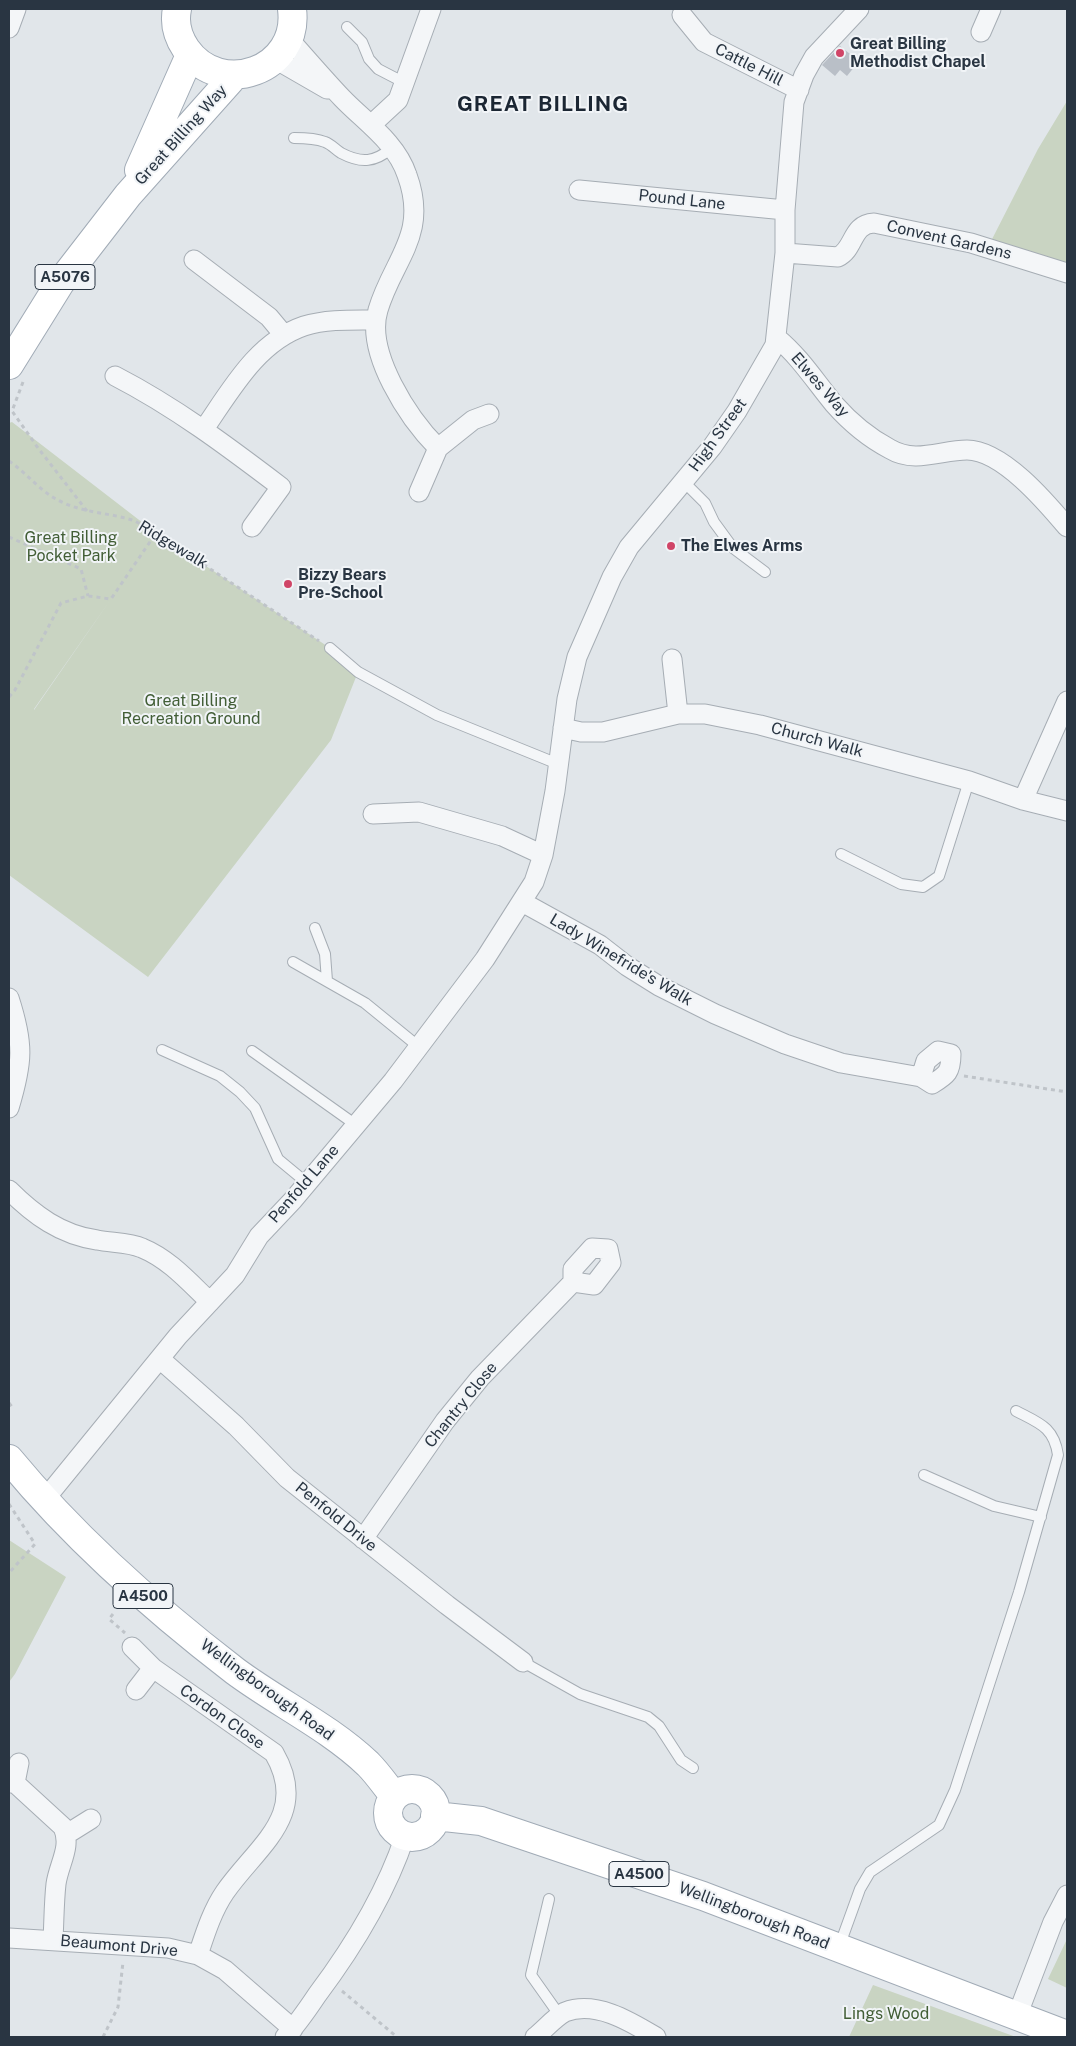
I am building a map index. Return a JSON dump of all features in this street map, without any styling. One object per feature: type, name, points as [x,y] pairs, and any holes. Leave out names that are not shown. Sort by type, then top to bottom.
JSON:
[{"type":"main road","points":[[175,10],[177,28],[182,42],[190,54],[203,66],[218,73],[235,75],[250,73],[282,49],[293,19],[292,9]]},
{"type":"main road","name":"Great Billing Way","points":[[128,195],[190,54]]},
{"type":"main road","name":"Great Billing Way","points":[[17,371],[60,283],[128,195],[235,75]]},
{"type":"main road","name":"Wellingborough Road","points":[[9,1459],[112,1568],[168,1618],[250,1682],[325,1731],[354,1753],[368,1765],[394,1796]]},
{"type":"main road","points":[[410,1789],[426,1793],[435,1807],[435,1816],[428,1830],[421,1835],[405,1836],[398,1832],[389,1819],[390,1803],[394,1796],[410,1789]]},
{"type":"main road","name":"Wellingborough Road","points":[[435,1816],[482,1821],[703,1896],[1067,2034]]},
{"type":"street","points":[[9,28],[16,9]]},
{"type":"street","points":[[372,126],[398,100],[431,9]]},
{"type":"street","name":"High Street","points":[[543,855],[567,699],[577,657],[612,577],[629,547],[712,447],[760,374],[777,338],[785,252],[785,210],[794,102],[814,57],[859,9]]},
{"type":"street","points":[[981,32],[991,9]]},
{"type":"street","name":"Cattle Hill","points":[[679,12],[704,42],[724,54],[798,90]]},
{"type":"street","points":[[282,49],[343,99],[372,126],[392,148],[407,174],[414,202],[414,216],[409,243],[383,296],[376,320],[379,345],[391,383],[411,418],[438,448]]},
{"type":"street","name":"Pound Lane","points":[[579,190],[785,210]]},
{"type":"street","name":"Convent Gardens","points":[[785,252],[838,257],[846,251],[862,225],[874,223],[971,243],[1067,273]]},
{"type":"street","points":[[194,260],[269,317],[284,335]]},
{"type":"street","points":[[204,428],[258,356],[284,335],[305,326],[336,320],[376,320]]},
{"type":"street","name":"Elwes Way","points":[[777,338],[795,353],[835,405],[857,427],[891,450],[916,457],[968,450],[991,456],[1016,474],[1067,527]]},
{"type":"street","points":[[115,376],[157,398],[204,428],[281,487],[252,527]]},
{"type":"street","points":[[419,492],[438,448],[473,420],[489,414]]},
{"type":"street","points":[[672,659],[678,714]]},
{"type":"street","points":[[1023,800],[1067,701]]},
{"type":"street","name":"Church Walk","points":[[563,728],[581,732],[603,732],[678,714],[706,714],[760,725],[969,781],[1023,800],[1067,811]]},
{"type":"street","points":[[373,814],[419,812],[502,836],[543,855]]},
{"type":"street","name":"Penfold Lane","points":[[45,1499],[178,1336],[235,1275],[259,1236],[307,1183],[419,1047],[485,959],[522,902],[534,882],[543,855]]},
{"type":"street","name":"Lady Winefride's Walk","points":[[522,902],[600,945],[627,966],[659,986],[715,1014],[785,1044],[841,1062],[922,1077],[926,1061],[938,1051],[951,1054],[951,1067],[946,1074]]},
{"type":"street","points":[[9,998],[20,1030],[21,1056],[9,1108]]},
{"type":"street","points":[[9,1190],[38,1217],[62,1230],[94,1240],[141,1247],[167,1262],[210,1302]]},
{"type":"street","name":"Chantry Close","points":[[363,1539],[445,1421],[480,1378],[573,1282]]},
{"type":"street","name":"Penfold Drive","points":[[160,1359],[236,1426],[287,1478],[523,1662]]},
{"type":"street","name":"Cordon Close","points":[[132,1647],[153,1668],[274,1753],[283,1768],[287,1787],[286,1809],[274,1831],[224,1893],[211,1917],[198,1955]]},
{"type":"street","points":[[136,1690],[153,1668]]},
{"type":"street","points":[[19,1763],[12,1783],[63,1827],[68,1844],[56,1883],[53,1940]]},
{"type":"street","points":[[66,1834],[91,1820]]},
{"type":"street","points":[[289,2033],[329,1979],[367,1919],[399,1854],[405,1836]]},
{"type":"street","points":[[1017,2016],[1053,1922],[1067,1895]]},
{"type":"street","name":"Beaumont Drive","points":[[9,1938],[168,1948],[198,1955],[225,1970],[289,2033]]},
{"type":"street","points":[[535,2037],[565,2012],[594,2009],[633,2024],[656,2037]]},
{"type":"lane","points":[[347,27],[362,42],[369,59],[378,69],[405,83]]},
{"type":"lane","points":[[294,138],[326,142],[341,153],[370,160],[379,158],[392,148]]},
{"type":"lane","points":[[684,482],[706,503],[714,522],[733,548],[765,572]]},
{"type":"lane","points":[[330,648],[358,672],[436,715],[558,764]]},
{"type":"lane","points":[[841,854],[901,884],[923,887],[939,876],[969,781]]},
{"type":"lane","points":[[315,928],[325,954],[327,981]]},
{"type":"lane","points":[[293,962],[365,1003],[419,1047]]},
{"type":"lane","points":[[162,1050],[220,1076],[240,1092],[255,1108],[278,1159],[307,1183]]},
{"type":"lane","points":[[252,1051],[356,1125]]},
{"type":"lane","points":[[838,1948],[860,1889],[870,1872],[940,1825],[955,1790],[1041,1517],[1058,1455],[1056,1440],[1048,1430],[1016,1411]]},
{"type":"lane","points":[[924,1474],[994,1506],[1041,1517]]},
{"type":"lane","points":[[523,1662],[580,1694],[648,1717],[659,1726],[681,1760],[693,1768]]},
{"type":"lane","points":[[549,1899],[531,1975],[560,2016]]},
{"type":"path","points":[[17,371],[12,411],[88,512]]},
{"type":"path","name":"Ridgewalk","points":[[9,461],[24,471],[38,488],[63,503],[88,512],[132,520],[156,533],[330,648]]},
{"type":"path","points":[[9,697],[15,690],[61,603],[88,596],[111,599],[156,533]]},
{"type":"path","points":[[9,537],[81,569],[88,596]]},
{"type":"path","points":[[946,1074],[1067,1092]]},
{"type":"path","points":[[9,1403],[13,1408]]},
{"type":"path","points":[[9,1504],[35,1544],[9,1573]]},
{"type":"path","points":[[102,2037],[118,2007],[125,1945]]},
{"type":"path","points":[[329,1979],[397,2037]]},
{"type":"green space","points":[[1067,101],[1067,281],[987,249],[1038,149]]},
{"type":"green space","name":"Great Billing Recreation Ground","points":[[12,422],[156,533],[330,648],[358,672],[331,740],[148,977],[9,875],[9,423]],"holes":[[[111,599],[34,710],[34,709]]]},
{"type":"green space","points":[[9,1540],[66,1577],[9,1682]]},
{"type":"green space","points":[[1067,1939],[1067,1988],[1048,1979]]},
{"type":"green space","name":"Lings Wood","points":[[873,1985],[1016,2037],[849,2037]]},
{"type":"building","name":"Great Billing Methodist Chapel","points":[[840,46],[859,61],[847,76],[840,70],[835,76],[822,65]]},
{"type":"place","name":"Great Billing Methodist Chapel","points":[[840,53]]},
{"type":"place","name":"The Elwes Arms","points":[[671,546]]},
{"type":"place","name":"Bizzy Bears Pre-School","points":[[288,584]]},
{"type":"district","name":"GREAT BILLING","points":[[543,105]]},
{"type":"park label","name":"Great Billing Pocket Park","points":[[71,547]]}]
